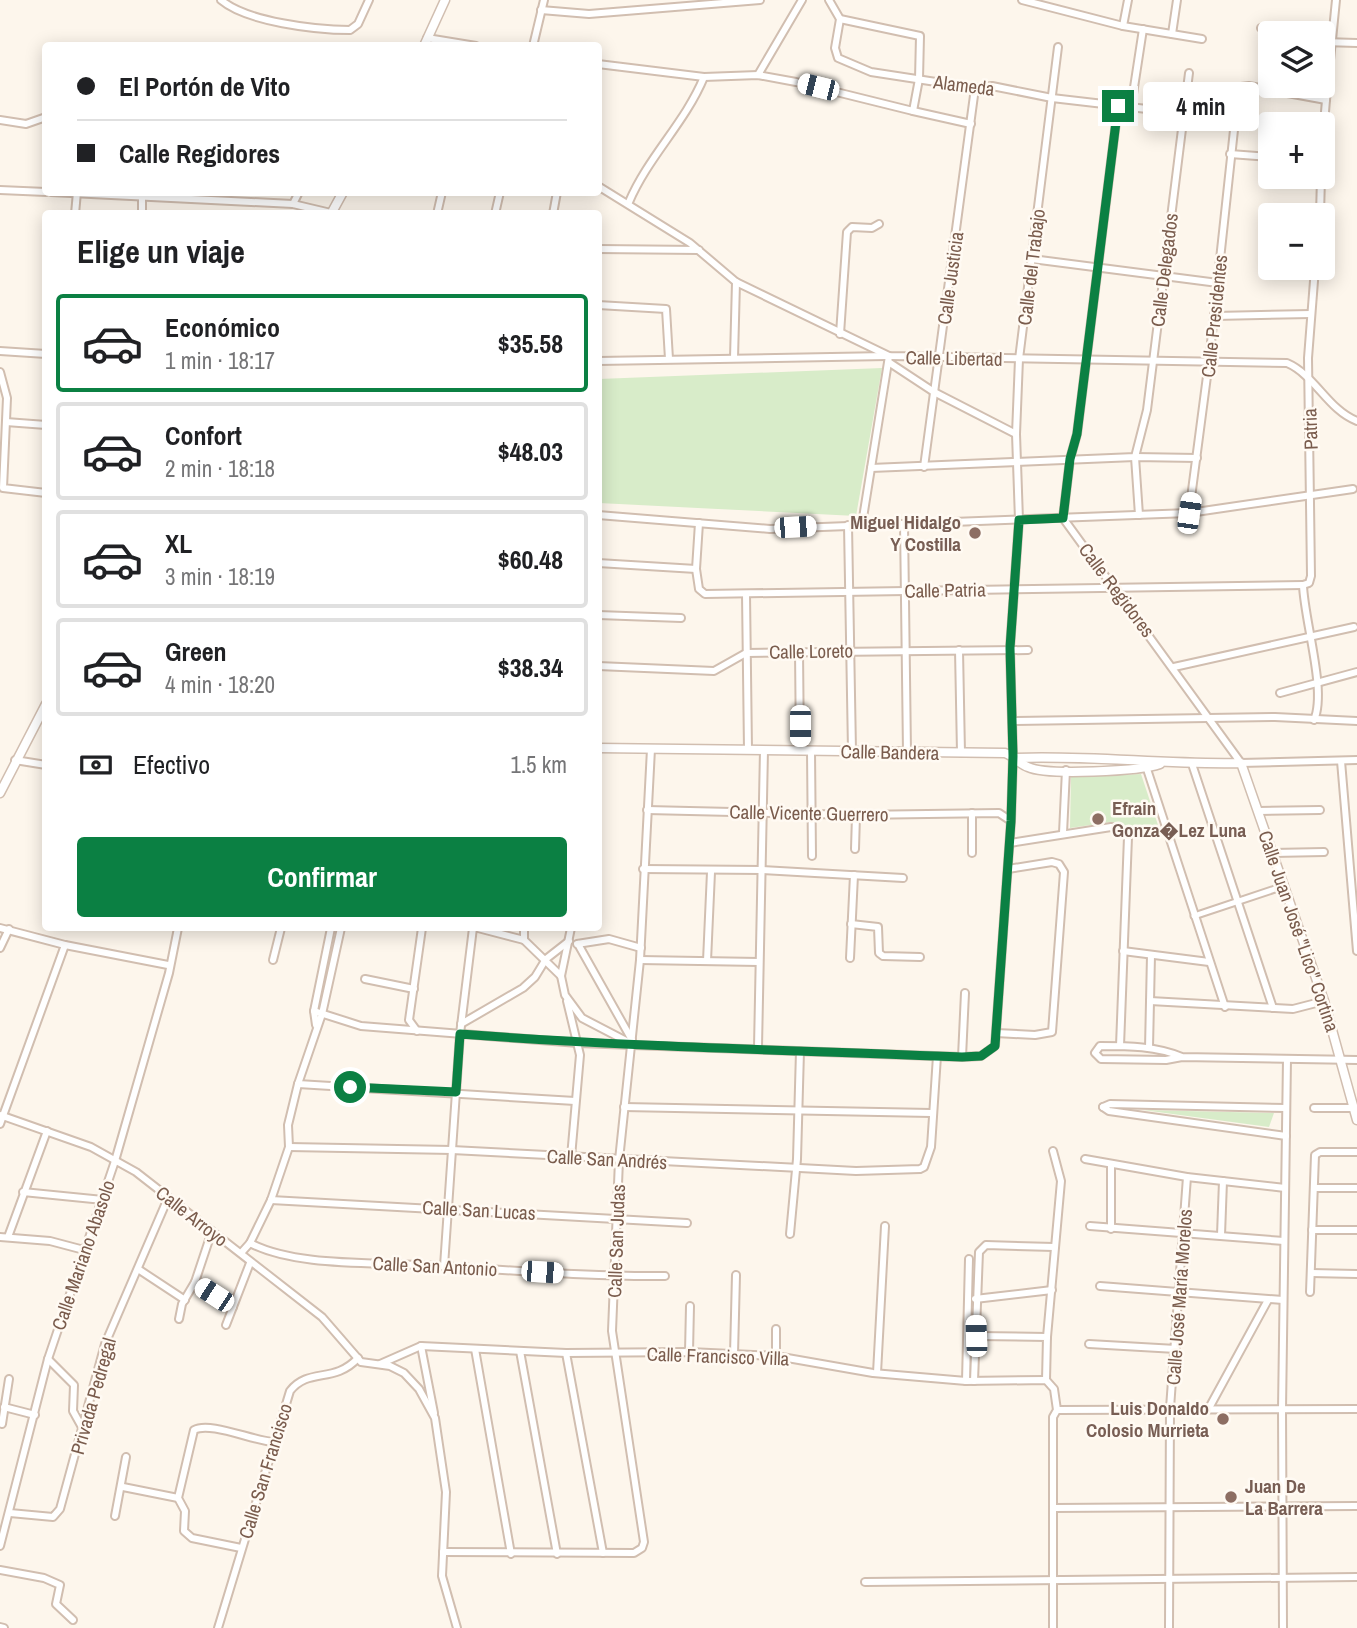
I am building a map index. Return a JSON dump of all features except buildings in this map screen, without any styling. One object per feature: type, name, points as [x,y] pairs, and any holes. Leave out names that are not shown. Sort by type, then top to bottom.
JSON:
[{"type":"street","points":[[220,0],[234,9],[302,26],[350,30],[358,24],[369,0]]},
{"type":"street","points":[[425,42],[445,0]]},
{"type":"street","points":[[534,42],[544,0]]},
{"type":"street","points":[[541,10],[589,14],[760,0]]},
{"type":"street","points":[[758,75],[802,0]]},
{"type":"street","points":[[829,0],[840,19],[835,48],[841,62],[870,72],[919,79],[920,36],[840,19]]},
{"type":"street","points":[[1021,0],[1123,26],[1202,39]]},
{"type":"street","points":[[1123,26],[1128,0]]},
{"type":"street","points":[[1172,34],[1177,0]]},
{"type":"street","points":[[1334,21],[1336,0]]},
{"type":"street","points":[[1131,107],[1143,30]]},
{"type":"street","points":[[1335,43],[1341,40],[1357,43]]},
{"type":"street","name":"Calle del Trabajo","points":[[962,1057],[981,1056],[995,1046],[1015,757],[1010,648],[1019,520],[1016,434],[1019,359],[1058,47]]},
{"type":"street","name":"Alameda","points":[[602,64],[704,77],[758,75],[913,111],[919,79],[975,88],[992,86],[1052,98],[1233,119]]},
{"type":"street","name":"Calle Delegados","points":[[1135,457],[1144,426],[1189,73]]},
{"type":"street","points":[[629,202],[704,77]]},
{"type":"street","name":"Calle Presidentes","points":[[1189,513],[1209,362],[1233,119],[1238,93],[1245,85],[1326,100]]},
{"type":"street","name":"Calle Justicia","points":[[924,467],[975,88]]},
{"type":"street","points":[[1325,112],[1326,100]]},
{"type":"street","points":[[1063,518],[1070,459],[1077,434],[1118,106]]},
{"type":"street","points":[[913,111],[971,124]]},
{"type":"street","points":[[0,120],[26,124],[42,118]]},
{"type":"street","points":[[1230,154],[1258,156]]},
{"type":"street","name":"Calle Libertad","points":[[602,188],[629,202],[699,250],[736,282],[890,360],[1287,363],[1308,379],[1343,415],[1357,421]]},
{"type":"street","points":[[0,190],[42,192]]},
{"type":"street","points":[[126,196],[156,196]]},
{"type":"street","points":[[185,196],[293,204],[318,210]]},
{"type":"street","points":[[293,204],[297,196]]},
{"type":"street","points":[[142,197],[142,210]]},
{"type":"street","points":[[840,334],[847,232],[852,227],[869,229],[879,224]]},
{"type":"street","points":[[602,249],[699,250]]},
{"type":"street","points":[[1032,259],[1218,283]]},
{"type":"street","name":"Patria","points":[[1303,585],[1309,583],[1311,576],[1308,379],[1314,280]]},
{"type":"street","points":[[734,358],[736,282]]},
{"type":"street","points":[[602,305],[660,306],[666,309],[669,359]]},
{"type":"street","points":[[1214,316],[1311,314]]},
{"type":"street","points":[[0,351],[42,354]]},
{"type":"street","points":[[602,361],[734,358],[890,360],[934,392],[1016,434]]},
{"type":"street","points":[[862,524],[890,360]]},
{"type":"street","points":[[0,372],[7,390],[3,488],[42,493]]},
{"type":"street","points":[[6,422],[42,425]]},
{"type":"street","points":[[1135,457],[1139,515]]},
{"type":"street","points":[[872,468],[1070,459],[1197,458]]},
{"type":"street","points":[[602,515],[770,529],[1189,513],[1353,489]]},
{"type":"street","name":"Calle Regidores","points":[[1063,518],[1174,667],[1241,763]]},
{"type":"street","points":[[602,563],[696,569],[699,523]]},
{"type":"street","points":[[904,524],[907,752]]},
{"type":"street","points":[[848,525],[852,751]]},
{"type":"street","name":"Calle Patria","points":[[696,569],[698,589],[702,593],[1303,585]]},
{"type":"street","points":[[1303,585],[1319,702],[1314,720]]},
{"type":"street","points":[[746,594],[748,750]]},
{"type":"street","points":[[602,615],[681,618]]},
{"type":"street","points":[[1174,667],[1354,627]]},
{"type":"street","name":"Calle Loreto","points":[[602,666],[714,671],[746,653],[1010,648],[1028,650]]},
{"type":"street","points":[[959,650],[961,753]]},
{"type":"street","points":[[799,651],[800,751]]},
{"type":"street","points":[[1280,693],[1357,673]]},
{"type":"street","points":[[1012,721],[1112,717],[1275,717],[1357,721]]},
{"type":"street","points":[[0,793],[15,760],[41,720]]},
{"type":"street","name":"Calle Bandera","points":[[602,748],[1004,752],[1015,757]]},
{"type":"street","name":"Calle San Judas","points":[[603,1553],[634,1553],[642,1548],[644,1542],[612,1342],[615,1219],[641,948],[651,749]]},
{"type":"street","points":[[758,1047],[765,750]]},
{"type":"street","points":[[811,751],[812,856]]},
{"type":"street","points":[[1015,757],[1146,764]]},
{"type":"street","points":[[1015,757],[1028,768],[1066,770],[1161,763],[1357,760]]},
{"type":"street","points":[[15,760],[42,764]]},
{"type":"street","points":[[1341,761],[1357,951]]},
{"type":"street","name":"Calle Juan José \"Lico\" Cortina","points":[[1241,763],[1324,1001],[1356,1108],[1357,1121]]},
{"type":"street","points":[[1146,764],[1224,1007]]},
{"type":"street","points":[[1192,764],[1273,1008]]},
{"type":"street","points":[[1063,834],[1066,770]]},
{"type":"street","name":"Calle Vicente Guerrero","points":[[647,810],[856,815],[999,813],[1011,821]]},
{"type":"street","points":[[1259,811],[1320,810]]},
{"type":"street","points":[[972,813],[972,853]]},
{"type":"street","points":[[855,849],[856,815]]},
{"type":"street","points":[[1010,843],[1111,827],[1118,828],[1128,836],[1120,1046]]},
{"type":"street","points":[[1273,853],[1324,852]]},
{"type":"street","points":[[996,1033],[1035,1035],[1052,1032],[1062,916],[1064,872],[1059,864],[1052,862],[1008,869]]},
{"type":"street","points":[[643,869],[711,872],[762,870],[902,878]]},
{"type":"street","points":[[707,961],[711,872]]},
{"type":"street","points":[[850,958],[854,875]]},
{"type":"street","points":[[1194,916],[1284,886]]},
{"type":"street","points":[[851,924],[878,928],[879,953],[883,956],[920,957]]},
{"type":"street","points":[[0,928],[65,945],[169,965]]},
{"type":"street","points":[[0,947],[9,929]]},
{"type":"street","name":"Calle Mariano Abasolo","points":[[0,1546],[48,1359],[115,1161],[169,973],[176,931]]},
{"type":"street","points":[[273,960],[280,931]]},
{"type":"street","points":[[316,1025],[314,1011],[330,931]]},
{"type":"street","points":[[241,1253],[250,1243],[271,1200],[289,1147],[288,1125],[316,1025],[322,1014],[340,931]]},
{"type":"street","points":[[417,1031],[409,1020],[422,931]]},
{"type":"street","points":[[444,1266],[460,1034],[473,931]]},
{"type":"street","points":[[490,931],[524,940],[561,976]]},
{"type":"street","points":[[524,931],[524,940]]},
{"type":"street","points":[[571,931],[561,976],[580,1055],[571,1157]]},
{"type":"street","points":[[569,941],[578,944],[609,939],[641,948]]},
{"type":"street","points":[[461,1024],[523,988],[535,977],[546,959],[569,941]]},
{"type":"street","points":[[578,944],[632,1042]]},
{"type":"street","points":[[0,1124],[65,945]]},
{"type":"street","points":[[1124,951],[1209,962]]},
{"type":"street","points":[[1149,1048],[1151,955]]},
{"type":"street","points":[[640,960],[759,962]]},
{"type":"street","points":[[365,979],[414,989]]},
{"type":"street","points":[[314,1011],[361,1026],[578,1043],[632,1042],[962,1057],[965,993]]},
{"type":"street","points":[[565,995],[590,1024],[632,1042]]},
{"type":"street","points":[[1150,1001],[1298,1009],[1324,1001]]},
{"type":"street","points":[[398,1027],[409,1020]]},
{"type":"street","points":[[1182,1057],[1166,1050],[1120,1046],[1100,1046],[1095,1053],[1101,1059],[1166,1060],[1182,1057],[1357,1060]]},
{"type":"street","points":[[790,1234],[799,1111],[800,1051]]},
{"type":"street","points":[[624,1107],[931,1113],[937,1056]]},
{"type":"street","points":[[1283,1628],[1282,1409],[1287,1059]]},
{"type":"street","points":[[298,1084],[575,1101]]},
{"type":"street","points":[[1286,1108],[1110,1104],[1103,1107],[1109,1111],[1286,1136]]},
{"type":"street","points":[[1314,1108],[1356,1108]]},
{"type":"street","name":"Calle San Andrés","points":[[289,1147],[452,1150],[856,1171],[924,1167],[931,1147],[931,1113]]},
{"type":"street","name":"Calle Arroyo","points":[[2,1115],[92,1147],[136,1172],[322,1317],[358,1358]]},
{"type":"street","points":[[8,1237],[47,1131]]},
{"type":"street","points":[[1053,1152],[1061,1181],[1047,1337],[1046,1380],[1054,1389],[1057,1410],[1053,1417],[1053,1628]]},
{"type":"street","points":[[1310,1292],[1317,1153],[1357,1152]]},
{"type":"street","points":[[1085,1159],[1187,1177],[1285,1188]]},
{"type":"street","points":[[1111,1165],[1111,1229]]},
{"type":"street","name":"Calle José María Morelos","points":[[1169,1628],[1170,1408],[1187,1177]]},
{"type":"street","points":[[1221,1236],[1223,1181]]},
{"type":"street","points":[[1314,1188],[1357,1188]]},
{"type":"street","points":[[23,1192],[103,1200]]},
{"type":"street","name":"Privada Pedregal","points":[[10,1513],[53,1517],[64,1501],[105,1345],[168,1198]]},
{"type":"street","name":"Calle San Lucas","points":[[271,1200],[687,1223]]},
{"type":"street","points":[[877,1373],[885,1226]]},
{"type":"street","points":[[1090,1226],[1284,1241]]},
{"type":"street","points":[[1312,1230],[1357,1230]]},
{"type":"street","points":[[179,1319],[212,1231]]},
{"type":"street","points":[[0,1237],[50,1241],[85,1250]]},
{"type":"street","name":"Calle San Antonio","points":[[250,1243],[264,1250],[286,1255],[615,1277],[665,1276]]},
{"type":"street","points":[[974,1381],[976,1269],[982,1248],[992,1245],[1054,1247]]},
{"type":"street","points":[[966,1381],[969,1259]]},
{"type":"street","points":[[226,1325],[250,1263]]},
{"type":"street","points":[[138,1269],[185,1300]]},
{"type":"street","points":[[1311,1273],[1357,1273]]},
{"type":"street","points":[[734,1354],[736,1275]]},
{"type":"street","points":[[195,1282],[233,1307]]},
{"type":"street","points":[[1100,1286],[1283,1300]]},
{"type":"street","points":[[975,1298],[1052,1290]]},
{"type":"street","points":[[1209,1408],[1268,1300]]},
{"type":"street","points":[[689,1352],[690,1306]]},
{"type":"street","points":[[776,1329],[776,1356]]},
{"type":"street","points":[[976,1336],[1047,1337]]},
{"type":"street","points":[[1089,1344],[1176,1349]]},
{"type":"street","points":[[421,1346],[446,1492],[442,1576],[457,1628]]},
{"type":"street","name":"Calle Francisco Villa","points":[[380,1364],[421,1346],[566,1353],[689,1352],[776,1356],[877,1373],[966,1381],[1046,1380]]},
{"type":"street","points":[[475,1349],[511,1554]]},
{"type":"street","points":[[520,1351],[557,1554]]},
{"type":"street","points":[[443,1552],[603,1553],[566,1353]]},
{"type":"street","points":[[358,1358],[365,1363],[397,1368],[412,1380],[435,1418]]},
{"type":"street","name":"Calle San Francisco","points":[[218,1628],[241,1548],[266,1476],[287,1398],[295,1384],[309,1377],[343,1372],[358,1358]]},
{"type":"street","points":[[48,1359],[74,1385],[73,1411],[83,1429]]},
{"type":"street","points":[[2,1424],[9,1379]]},
{"type":"street","points":[[4,1406],[35,1415]]},
{"type":"street","points":[[1057,1410],[1357,1409]]},
{"type":"street","points":[[241,1548],[187,1535],[182,1526],[185,1511],[178,1498],[190,1440],[198,1427],[213,1427],[246,1438],[274,1441]]},
{"type":"street","points":[[115,1516],[123,1487],[126,1457]]},
{"type":"street","points":[[123,1487],[178,1498]]},
{"type":"street","points":[[1054,1508],[1357,1506]]},
{"type":"street","points":[[0,1570],[44,1578],[60,1585],[55,1604],[74,1620]]},
{"type":"street","points":[[865,1582],[1357,1577]]},
{"type":"green space","points":[[882,368],[856,516],[602,503],[602,379]]},
{"type":"green space","points":[[1141,774],[1158,825],[1130,829],[1111,822],[1070,828],[1071,777]]},
{"type":"green space","points":[[1143,1110],[1274,1113],[1269,1127]]},
{"type":"place","name":"Miguel Hidalgo Y Costilla","points":[[975,533]]},
{"type":"place","name":"Efrain Gonza�Lez Luna","points":[[1098,819]]},
{"type":"place","name":"Luis Donaldo Colosio Murrieta","points":[[1223,1419]]},
{"type":"place","name":"Juan De La Barrera","points":[[1231,1497]]},
{"type":"route","points":[[350,1087],[456,1092],[460,1034],[578,1043],[758,1047],[962,1057],[981,1056],[995,1046],[1011,821],[1013,756],[1010,648],[1019,520],[1063,518],[1070,459],[1077,434],[1118,106]]}]
